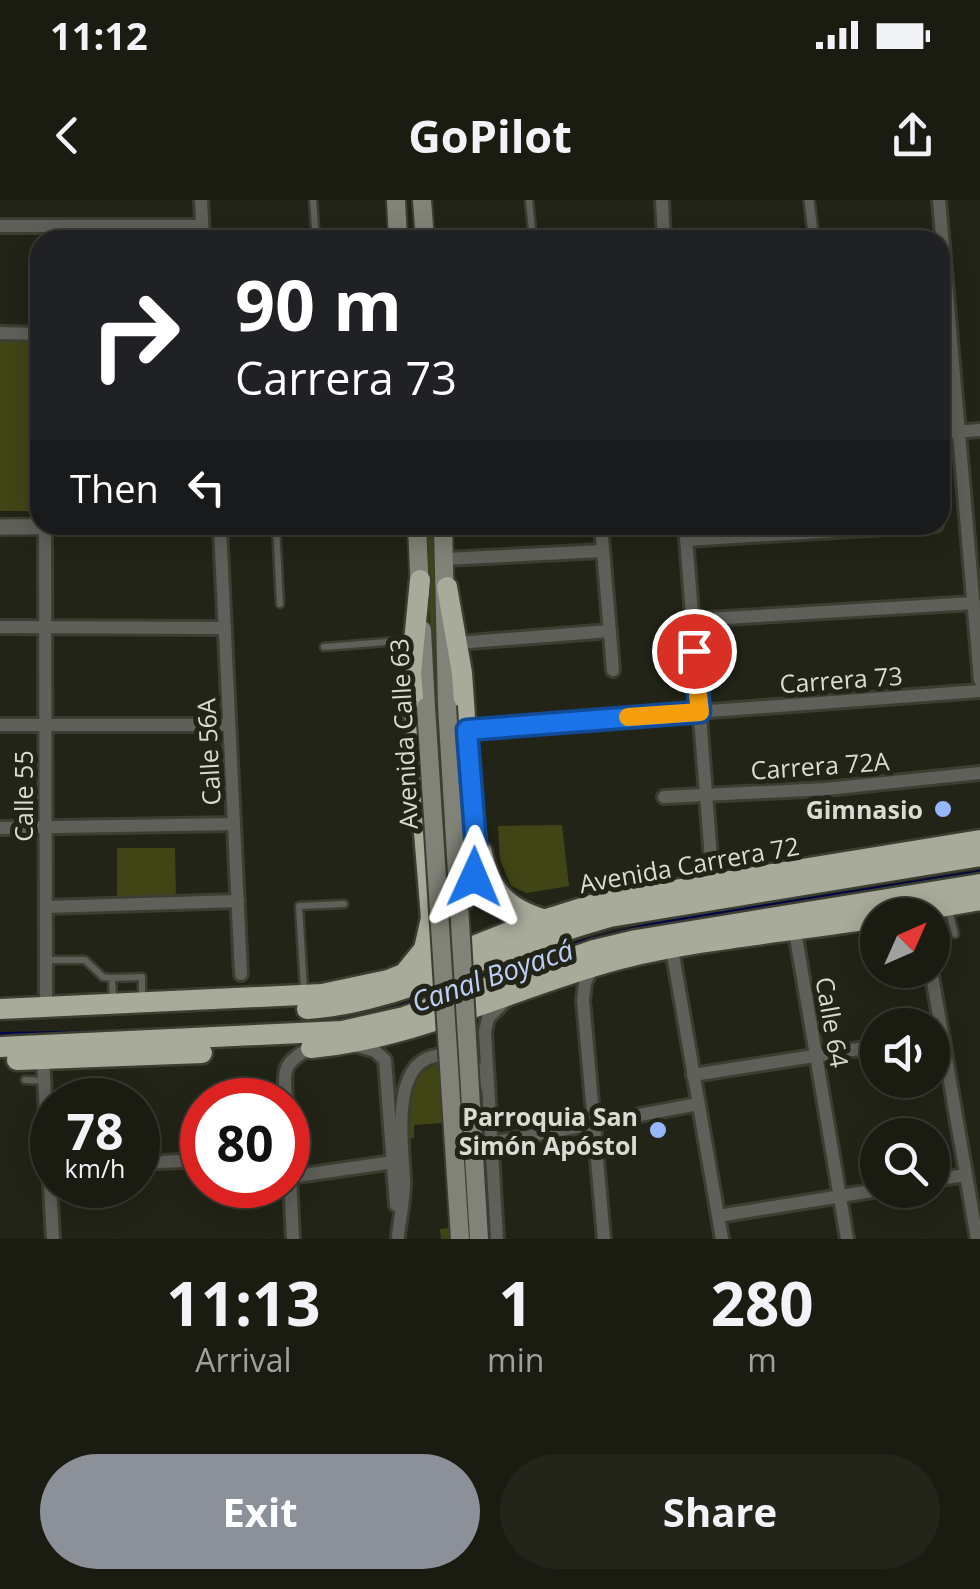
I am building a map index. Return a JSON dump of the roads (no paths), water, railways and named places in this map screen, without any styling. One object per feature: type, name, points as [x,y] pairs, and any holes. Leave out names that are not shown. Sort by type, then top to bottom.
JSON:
[{"type":"highway","points":[[401,976],[428,941],[430,901],[412,688],[420,580]]},
{"type":"highway","points":[[430,901],[446,909],[454,908],[470,892],[475,862],[467,730],[447,586]]},
{"type":"highway","points":[[474,820],[486,870],[497,893],[514,908],[544,919]]},
{"type":"highway","name":"Avenida Carrera 72","points":[[1,1018],[124,1008],[174,1009],[349,990],[401,976],[544,919],[625,896],[980,840]]},
{"type":"highway","points":[[903,869],[929,848]]},
{"type":"highway","name":"Avenida Carrera 72","points":[[1,1018],[46,1008],[313,1009],[356,1003],[399,992],[610,917],[980,856]]},
{"type":"highway","points":[[787,872],[832,882]]},
{"type":"highway","points":[[6,1058],[134,1041],[318,1034],[400,1018],[594,950],[636,940],[980,884]]},
{"type":"highway","points":[[950,906],[980,900]]},
{"type":"highway","points":[[6,1058],[44,1070],[168,1054],[348,1044],[425,1025],[592,968],[672,949],[860,921]]},
{"type":"highway","points":[[400,1018],[425,1025]]},
{"type":"highway","points":[[378,1038],[400,1018]]},
{"type":"highway","points":[[134,1041],[168,1054]]},
{"type":"main road","points":[[396,200],[398,230]]},
{"type":"main road","points":[[422,200],[424,230]]},
{"type":"main road","points":[[418,535],[420,580]]},
{"type":"main road","name":"Avenida Calle 63","points":[[444,535],[447,706],[480,1239]]},
{"type":"main road","name":"Avenida Calle 63","points":[[418,640],[426,707],[460,1239]]},
{"type":"street","points":[[201,200],[203,230]]},
{"type":"street","points":[[662,200],[664,230]]},
{"type":"street","points":[[809,200],[813,230]]},
{"type":"street","points":[[940,200],[941,230]]},
{"type":"street","points":[[0,226],[30,231]]},
{"type":"street","points":[[0,334],[30,334]]},
{"type":"street","points":[[950,373],[959,432],[980,680]]},
{"type":"street","points":[[950,432],[980,430]]},
{"type":"street","points":[[950,524],[967,523]]},
{"type":"street","points":[[0,527],[30,526]]},
{"type":"street","name":"Calle 55","points":[[45,535],[46,1008]]},
{"type":"street","name":"Calle 56A","points":[[220,535],[241,974]]},
{"type":"street","points":[[602,535],[613,670]]},
{"type":"street","points":[[685,535],[713,884]]},
{"type":"street","points":[[445,560],[604,552]]},
{"type":"street","points":[[692,620],[974,604]]},
{"type":"street","points":[[0,628],[225,628]]},
{"type":"street","points":[[457,643],[610,631]]},
{"type":"street","name":"Carrera 73","points":[[467,730],[980,691]]},
{"type":"street","points":[[0,725],[230,725]]},
{"type":"street","name":"Carrera 72A","points":[[664,797],[826,789],[980,773]]},
{"type":"street","points":[[0,828],[234,824]]},
{"type":"street","points":[[46,908],[238,901]]},
{"type":"street","name":"Calle 64","points":[[795,931],[847,1239]]},
{"type":"street","points":[[672,949],[722,1239]]},
{"type":"street","points":[[592,968],[583,1000],[604,1239]]},
{"type":"street","points":[[555,981],[570,987],[583,1000]]},
{"type":"street","points":[[497,1239],[486,1024],[511,996]]},
{"type":"street","points":[[348,1044],[376,1050],[385,1060],[398,1238]]},
{"type":"street","points":[[287,1078],[287,1066],[310,1048]]},
{"type":"street","points":[[693,1075],[860,1049]]},
{"type":"street","points":[[398,1238],[404,1189],[400,1106],[407,1081],[428,1060],[455,1056],[473,1064],[488,1089]]},
{"type":"street","points":[[44,1070],[45,1078]]},
{"type":"street","points":[[950,1098],[977,1239]]},
{"type":"street","points":[[491,1142],[698,1104]]},
{"type":"street","points":[[310,1175],[393,1162]]},
{"type":"street","points":[[950,1177],[966,1175]]},
{"type":"street","points":[[718,1216],[860,1193]]},
{"type":"street","points":[[52,1208],[53,1239]]},
{"type":"street","points":[[291,1208],[293,1239]]},
{"type":"lane","points":[[313,200],[315,230]]},
{"type":"lane","points":[[530,200],[532,230]]},
{"type":"lane","points":[[277,535],[280,604]]},
{"type":"lane","points":[[324,647],[418,640]]},
{"type":"lane","points":[[304,996],[299,906],[344,904]]},
{"type":"lane","points":[[950,914],[955,934]]},
{"type":"lane","points":[[46,960],[85,960],[103,977],[142,978],[124,1008]]},
{"type":"lane","points":[[112,978],[124,1008]]},
{"type":"lane","points":[[26,1080],[44,1070]]},
{"type":"waterway","name":"Canal Boyacá","points":[[468,982],[585,941],[657,923],[980,872]]},
{"type":"waterway","name":"Canal Boyacá","points":[[388,1011],[440,993]]},
{"type":"waterway","name":"Canal Boyacá","points":[[334,1022],[354,1018]]},
{"type":"waterway","name":"Canal Boyacá","points":[[0,1034],[115,1032]]},
{"type":"place","name":"Gimnasio","points":[[943,809]]},
{"type":"place","name":"Parroquia San Simón Apóstol","points":[[658,1130]]}]
